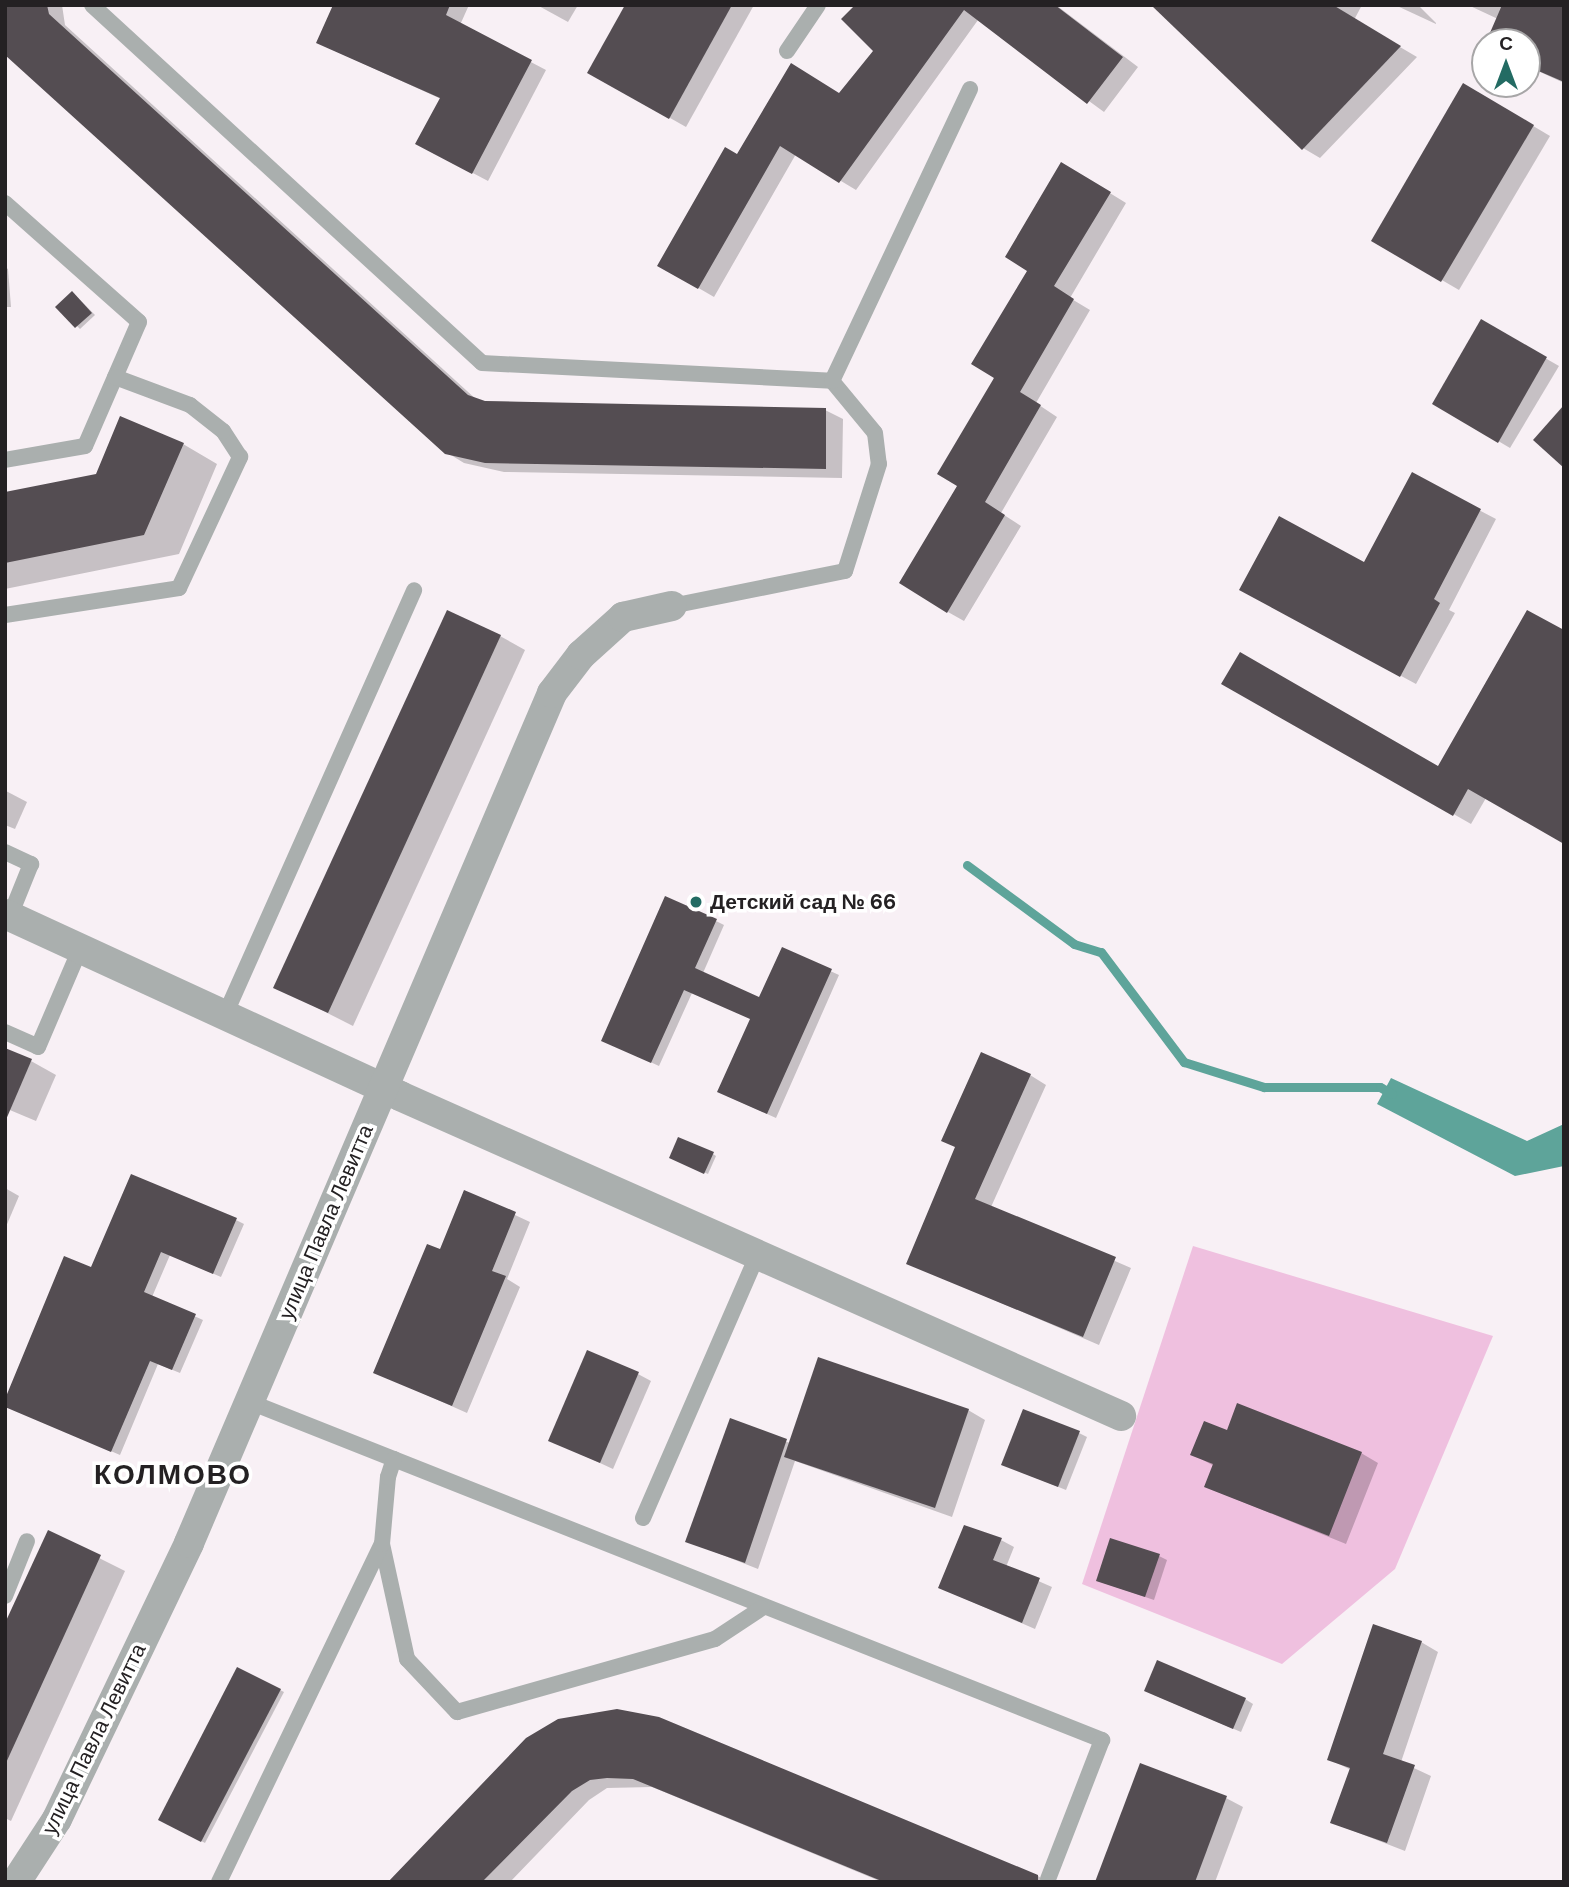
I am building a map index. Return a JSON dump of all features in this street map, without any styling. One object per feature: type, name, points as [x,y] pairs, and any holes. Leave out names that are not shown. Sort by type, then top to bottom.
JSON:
[{"type":"street","name":"улица Павла Левитта","points":[[16,1882],[57,1819],[189,1543],[552,693],[581,655],[624,617],[672,606]]},
{"type":"street","points":[[8,915],[382,1087],[1121,1416]]},
{"type":"lane","points":[[92,5],[482,363],[832,381],[875,433],[879,464],[845,571],[672,606]]},
{"type":"lane","points":[[787,51],[818,5]]},
{"type":"lane","points":[[832,381],[970,89]]},
{"type":"lane","points":[[5,203],[139,322],[85,446],[5,460]]},
{"type":"lane","points":[[5,615],[178,588],[240,457],[223,431],[190,405],[115,377]]},
{"type":"lane","points":[[225,1015],[414,590]]},
{"type":"lane","points":[[5,852],[31,864],[8,915]]},
{"type":"lane","points":[[5,1032],[38,1047],[80,949]]},
{"type":"lane","points":[[643,1518],[758,1254]]},
{"type":"lane","points":[[250,1402],[762,1608],[1102,1740],[1048,1879]]},
{"type":"lane","points":[[394,1459],[388,1476],[382,1544],[407,1658],[457,1712],[715,1639],[762,1608]]},
{"type":"lane","points":[[5,1596],[27,1541]]},
{"type":"lane","points":[[219,1882],[382,1544]]},
{"type":"shaded area","points":[[1391,1078],[1527,1141],[1564,1124],[1564,1166],[1515,1176],[1377,1104]]},
{"type":"shaded area","points":[[1193,1246],[1493,1336],[1395,1569],[1282,1664],[1082,1584]]},
{"type":"building","points":[[5,5],[47,5],[49,14],[468,395],[485,401],[826,408],[826,469],[485,463],[445,454],[5,55]]},
{"type":"building","points":[[333,5],[450,5],[446,15],[532,60],[472,174],[415,144],[440,98],[316,43]]},
{"type":"building","points":[[625,5],[732,5],[669,119],[587,73]]},
{"type":"building","points":[[855,5],[1055,5],[1123,57],[1087,104],[964,10],[839,183],[780,146],[698,289],[657,266],[725,147],[737,154],[791,63],[839,93],[873,51],[841,19]]},
{"type":"building","points":[[1151,5],[1333,5],[1401,46],[1302,150]]},
{"type":"building","points":[[1502,5],[1564,5],[1564,82],[1541,72],[1541,28],[1492,28]]},
{"type":"building","points":[[1463,83],[1471,88],[1471,98],[1488,98],[1534,125],[1441,282],[1371,241]]},
{"type":"building","points":[[1061,162],[1111,192],[1054,286],[1074,299],[1020,392],[1041,405],[985,502],[1005,515],[947,613],[899,583],[957,486],[937,474],[994,378],[971,364],[1027,271],[1005,257]]},
{"type":"building","points":[[72,291],[92,313],[75,328],[55,307]]},
{"type":"building","points":[[1481,319],[1547,357],[1498,443],[1432,404]]},
{"type":"building","points":[[1564,405],[1564,468],[1533,440]]},
{"type":"building","points":[[120,416],[184,443],[144,535],[5,563],[5,492],[96,474]]},
{"type":"building","points":[[1412,472],[1481,509],[1434,599],[1440,603],[1400,677],[1239,590],[1279,516],[1364,562]]},
{"type":"building","points":[[447,610],[501,635],[328,1013],[273,988]]},
{"type":"building","points":[[1527,610],[1564,630],[1564,844],[1468,789],[1453,816],[1221,684],[1240,652],[1438,766]]},
{"type":"building","points":[[665,896],[717,919],[695,968],[759,997],[782,947],[832,969],[767,1114],[717,1092],[750,1019],[684,990],[651,1063],[601,1041]]},
{"type":"building","points":[[5,1048],[32,1059],[5,1122]]},
{"type":"building","points":[[981,1052],[1031,1074],[975,1199],[1116,1257],[1083,1337],[906,1264],[955,1147],[941,1141]]},
{"type":"building","points":[[678,1137],[714,1152],[704,1174],[669,1158]]},
{"type":"building","points":[[131,1174],[237,1218],[213,1274],[161,1252],[144,1292],[196,1314],[172,1370],[150,1361],[111,1452],[5,1407],[5,1399],[64,1256],[91,1267]]},
{"type":"building","points":[[464,1190],[516,1212],[492,1271],[506,1276],[452,1406],[373,1373],[427,1244],[440,1249]]},
{"type":"building","points":[[587,1350],[639,1372],[600,1463],[548,1441]]},
{"type":"building","points":[[818,1357],[969,1409],[935,1508],[784,1457]]},
{"type":"building","points":[[1237,1403],[1362,1452],[1329,1536],[1204,1487],[1213,1464],[1190,1455],[1204,1421],[1227,1430]]},
{"type":"building","points":[[1023,1409],[1080,1431],[1058,1487],[1001,1465]]},
{"type":"building","points":[[730,1418],[787,1439],[745,1563],[685,1542]]},
{"type":"building","points":[[964,1525],[1002,1538],[993,1560],[1040,1578],[1022,1623],[938,1588]]},
{"type":"building","points":[[48,1530],[101,1555],[5,1765],[5,1623]]},
{"type":"building","points":[[1110,1538],[1160,1554],[1145,1597],[1096,1581]]},
{"type":"building","points":[[1373,1624],[1422,1641],[1383,1754],[1415,1765],[1387,1843],[1330,1823],[1350,1768],[1327,1760]]},
{"type":"building","points":[[1157,1660],[1246,1698],[1233,1729],[1144,1691]]},
{"type":"building","points":[[237,1667],[281,1689],[201,1842],[158,1820]]},
{"type":"building","points":[[617,1709],[659,1717],[1038,1875],[1038,1882],[884,1882],[633,1779],[607,1778],[590,1780],[572,1791],[482,1882],[388,1882],[526,1738],[558,1719]]},
{"type":"building","points":[[1140,1763],[1227,1796],[1195,1882],[1095,1882]]},
{"type":"waterway","points":[[967,865],[1074,944],[1101,952],[1184,1062],[1264,1087],[1380,1087],[1392,1094]]},
{"type":"place","name":"Детский сад № 66","points":[[696,902]]},
{"type":"district","name":"КОЛМОВО","points":[[173,1475]]}]
